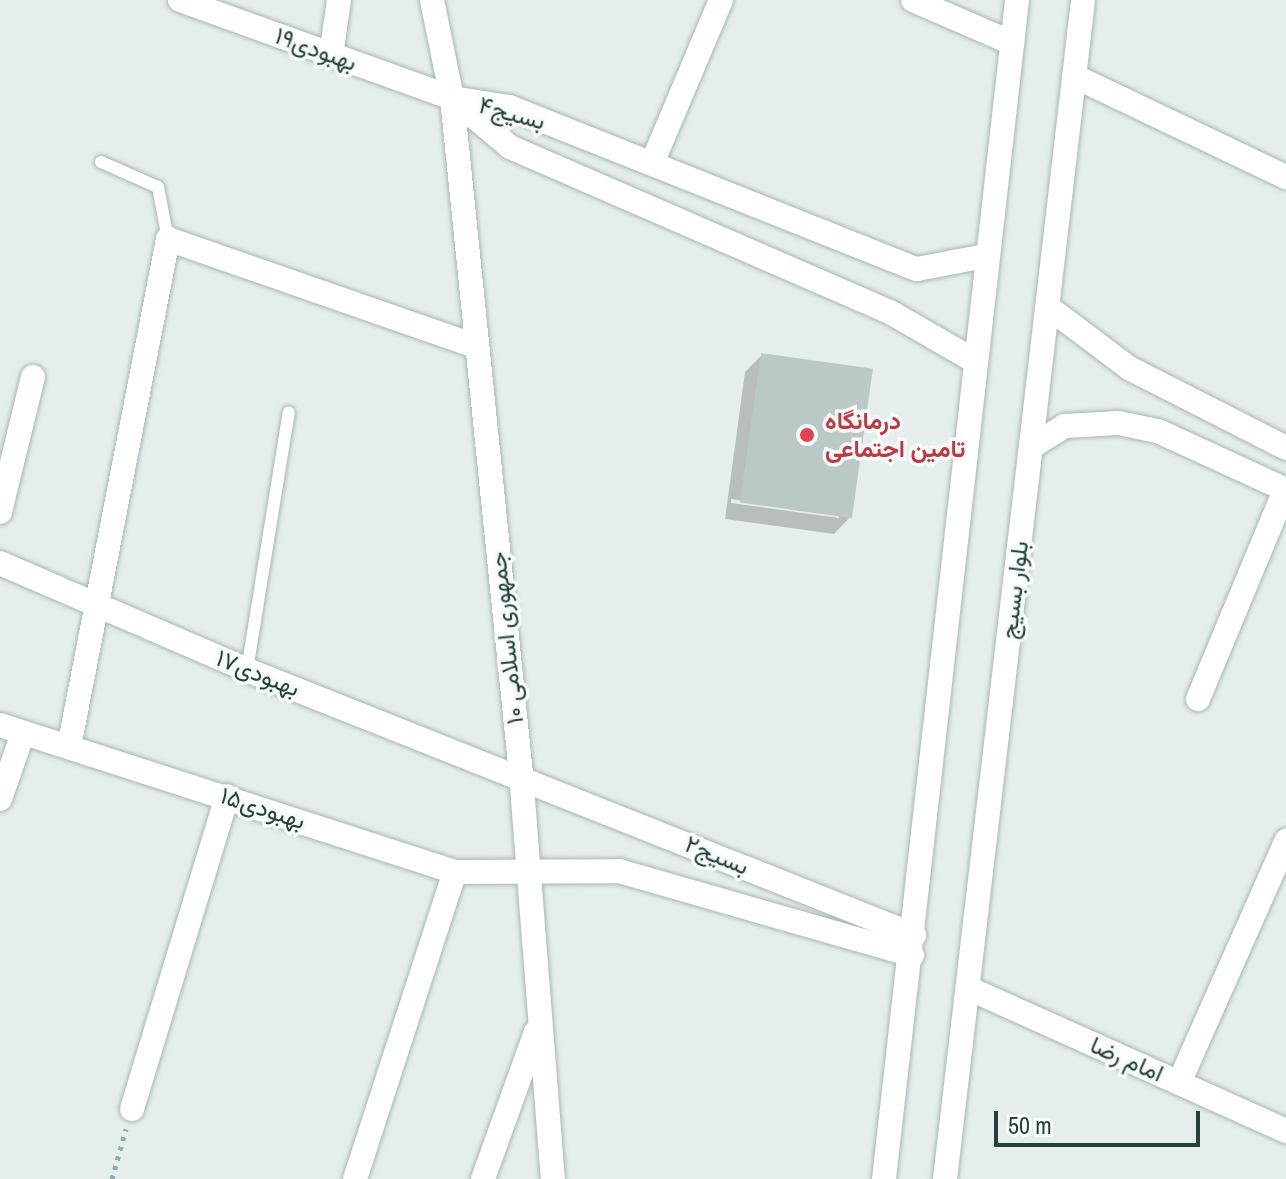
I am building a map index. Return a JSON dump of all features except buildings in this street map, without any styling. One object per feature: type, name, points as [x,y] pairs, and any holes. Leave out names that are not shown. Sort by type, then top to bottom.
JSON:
[{"type":"street","name":"بهبودی۱۹","points":[[180,0],[233,9],[331,55],[452,98]]},
{"type":"street","points":[[331,55],[339,0]]},
{"type":"street","name":"جمهوری اسلامی ۱۰","points":[[432,0],[452,98],[521,774],[553,1179]]},
{"type":"street","points":[[653,161],[721,0]]},
{"type":"street","points":[[913,0],[1012,43]]},
{"type":"street","points":[[884,1179],[913,945],[973,360],[1017,0]]},
{"type":"street","name":"بلوار بسیج","points":[[945,1179],[1083,0]]},
{"type":"street","points":[[1074,76],[1286,177]]},
{"type":"street","name":"بسیج۴","points":[[452,98],[509,107],[653,161],[917,269],[986,256]]},
{"type":"street","name":"بسیج۴","points":[[452,98],[510,147],[890,312],[973,360]]},
{"type":"street","points":[[69,747],[168,239],[476,346]]},
{"type":"street","points":[[1048,307],[1129,368],[1286,448]]},
{"type":"street","points":[[0,512],[33,377]]},
{"type":"street","points":[[1031,447],[1064,426],[1119,423],[1158,431],[1286,490],[1198,699]]},
{"type":"street","name":"بهبودی۱۷","points":[[0,563],[247,670],[521,774]]},
{"type":"street","name":"بهبودی۱۵","points":[[0,725],[455,872],[529,867]]},
{"type":"street","points":[[0,799],[23,733]]},
{"type":"street","name":"بسیج۲","points":[[521,774],[913,945]]},
{"type":"street","points":[[132,1109],[227,796]]},
{"type":"street","points":[[1179,1083],[1286,841]]},
{"type":"street","name":"بسیج۲","points":[[529,867],[619,871],[913,945]]},
{"type":"street","points":[[355,1179],[455,872]]},
{"type":"street","name":"امام رضا","points":[[968,988],[1286,1131]]},
{"type":"street","points":[[483,1179],[539,1022]]},
{"type":"lane","points":[[101,162],[158,187],[168,239]]},
{"type":"lane","points":[[247,670],[289,412]]},
{"type":"path","points":[[112,1179],[132,1109]]},
{"type":"place","name":"درمانگاه تامین اجتماعی","points":[[807,435]]}]
